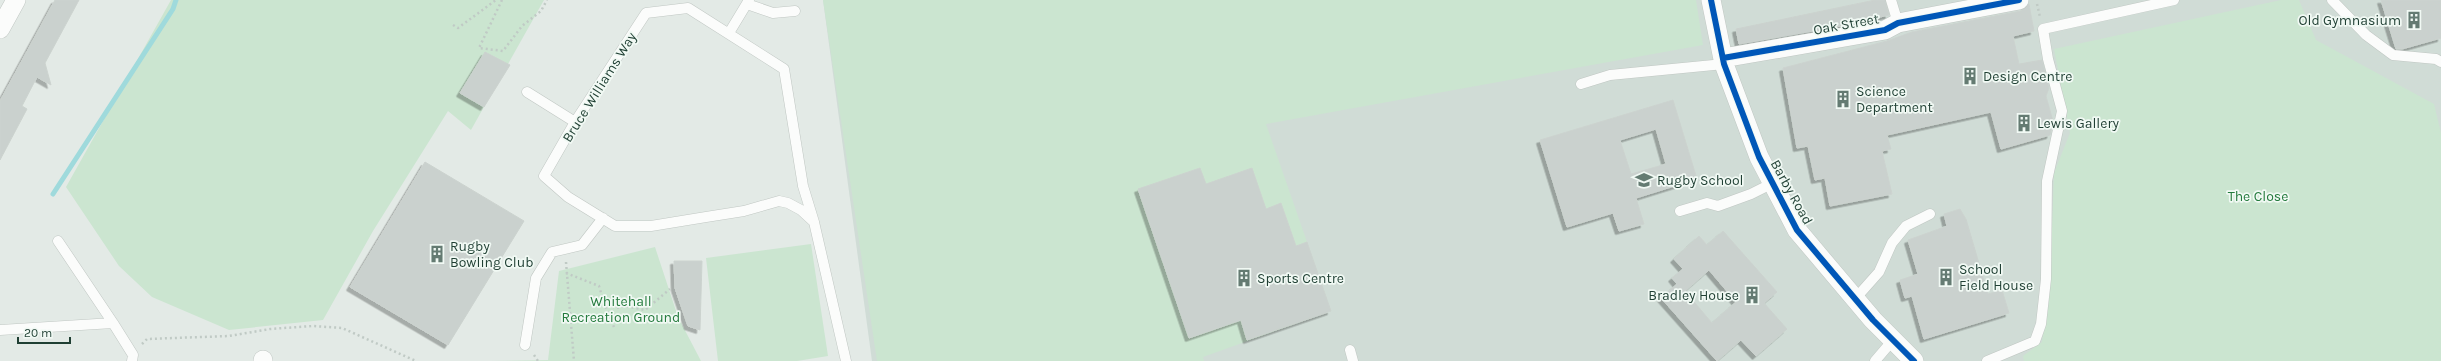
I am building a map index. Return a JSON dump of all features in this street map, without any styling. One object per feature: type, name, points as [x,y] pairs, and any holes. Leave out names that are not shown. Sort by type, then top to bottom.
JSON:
[{"type":"street","points":[[0,29],[16,0]]},
{"type":"street","name":"Barby Road","points":[[1711,0],[1723,61],[1759,157],[1797,230],[1855,299],[1914,361]]},
{"type":"street","name":"Oak Street","points":[[1723,61],[1885,30],[1898,23],[1961,5],[2019,0]]},
{"type":"lane","points":[[1891,0],[1898,23]]},
{"type":"lane","points":[[1987,361],[2035,341],[2040,324],[2046,279],[2047,181],[2062,111],[2048,59],[2043,29],[2174,0]]},
{"type":"lane","points":[[2332,0],[2366,35],[2393,55],[2436,59],[2441,62]]},
{"type":"lane","points":[[729,33],[748,2],[773,13],[795,11]]},
{"type":"lane","name":"Bruce Williams Way","points":[[814,222],[801,210],[788,202],[779,201],[744,211],[651,226],[616,226],[568,197],[544,176],[575,122],[646,13],[688,8],[729,33],[784,69],[803,186],[814,222],[846,361]]},
{"type":"lane","points":[[1581,84],[1610,75],[1723,61]]},
{"type":"lane","points":[[527,92],[575,122]]},
{"type":"lane","points":[[1680,211],[1707,203],[1718,206],[1751,194],[1773,183]]},
{"type":"lane","points":[[1855,299],[1879,272],[1892,243],[1906,226],[1930,214]]},
{"type":"lane","points":[[525,345],[536,278],[552,252],[582,245],[603,218]]},
{"type":"lane","points":[[58,241],[113,323],[132,358]]},
{"type":"lane","points":[[0,330],[113,323]]},
{"type":"lane","points":[[1874,361],[1893,340]]},
{"type":"lane","points":[[1350,350],[1352,361]]},
{"type":"path","points":[[453,25],[458,28],[496,0]]},
{"type":"path","points":[[502,0],[479,48],[503,51],[522,26],[541,11],[547,0]]},
{"type":"path","points":[[566,261],[574,361]]},
{"type":"path","points":[[566,273],[599,286],[614,327]]},
{"type":"path","points":[[604,303],[616,308],[626,306],[646,310],[670,289]]},
{"type":"path","points":[[604,303],[616,298]]},
{"type":"path","points":[[132,358],[146,339],[229,336],[270,329],[313,326],[342,328],[416,361]]},
{"type":"shaded area","name":"Rugby School","points":[[823,0],[2441,0],[2441,361],[872,361]]},
{"type":"green space","points":[[171,0],[544,0],[471,130],[448,111],[373,231],[323,320],[229,330],[152,297],[119,266],[66,187]]},
{"type":"green space","points":[[823,0],[1696,0],[1703,45],[1266,124],[1331,311],[1203,357],[1204,361],[877,361]]},
{"type":"green space","name":"The Close","points":[[2281,0],[2299,0],[2316,40],[2434,104],[2441,133],[2441,361],[2024,361],[2023,356],[2042,342],[2050,286],[2054,173],[2070,133],[2054,49]]},
{"type":"green space","points":[[811,244],[828,356],[797,361],[718,361],[706,258]]},
{"type":"green space","name":"Whitehall Recreation Ground","points":[[655,247],[678,317],[701,361],[490,361],[548,360],[559,271]]},
{"type":"building","points":[[55,0],[79,0],[45,63],[51,85],[37,77],[22,106],[27,109],[0,160],[0,101]]},
{"type":"building","points":[[1875,0],[1885,0],[1889,15],[1841,26],[1739,44],[1736,29]]},
{"type":"building","name":"Old Gymnasium","points":[[2381,0],[2441,0],[2441,38],[2402,49],[2396,49]]},
{"type":"building","points":[[2029,4],[2034,31],[2013,36],[2019,64],[2042,60],[2049,88],[2046,96],[2053,121],[2050,135],[2001,149],[1991,112],[1887,135],[1891,149],[1882,151],[1892,194],[1830,206],[1825,178],[1815,180],[1808,146],[1797,148],[1783,68],[1887,41],[1912,32],[2021,11]]},
{"type":"building","points":[[485,52],[510,65],[484,107],[460,93]]},
{"type":"building","points":[[1673,100],[1697,179],[1636,198],[1644,224],[1619,231],[1613,213],[1567,227],[1540,140]],"holes":[[[1656,129],[1666,164],[1631,174],[1620,140]]]},
{"type":"building","name":"Rugby Bowling Club","points":[[425,162],[524,221],[448,345],[350,287]]},
{"type":"building","name":"Sports Centre","points":[[1200,168],[1206,184],[1252,168],[1266,209],[1281,203],[1296,246],[1307,242],[1331,311],[1247,340],[1241,320],[1189,338],[1138,189]]},
{"type":"building","name":"School Field House","points":[[1960,209],[1966,219],[1988,294],[2002,290],[2009,313],[1924,339],[1912,296],[1905,298],[1900,280],[1918,274],[1908,240],[1947,226],[1944,214]]},
{"type":"building","name":"Bradley House","points":[[1723,231],[1777,292],[1764,303],[1787,329],[1756,356],[1741,340],[1717,361],[1661,298],[1677,284],[1672,278],[1683,269],[1674,259],[1699,236],[1707,245]],"holes":[[[1709,270],[1736,302],[1712,323],[1685,291]]]},
{"type":"building","points":[[674,261],[702,261],[700,330],[688,326],[675,288]]},
{"type":"waterway","points":[[53,194],[173,9],[176,0]]},
{"type":"cycle path","points":[[1711,0],[1724,64],[1759,157],[1797,230],[1873,320],[1914,361]]},
{"type":"cycle path","points":[[1723,58],[1885,30],[1898,23],[2019,0]]},
{"type":"place","name":"Old Gymnasium","points":[[2414,20]]},
{"type":"place","name":"Design Centre","points":[[1970,76]]},
{"type":"place","name":"Science Department","points":[[1843,99]]},
{"type":"place","name":"Lewis Gallery","points":[[2024,123]]},
{"type":"place","name":"Rugby School","points":[[1644,180]]},
{"type":"place","name":"Rugby Bowling Club","points":[[437,254]]},
{"type":"place","name":"School Field House","points":[[1946,277]]},
{"type":"place","name":"Sports Centre","points":[[1244,278]]},
{"type":"place","name":"Bradley House","points":[[1752,295]]}]
